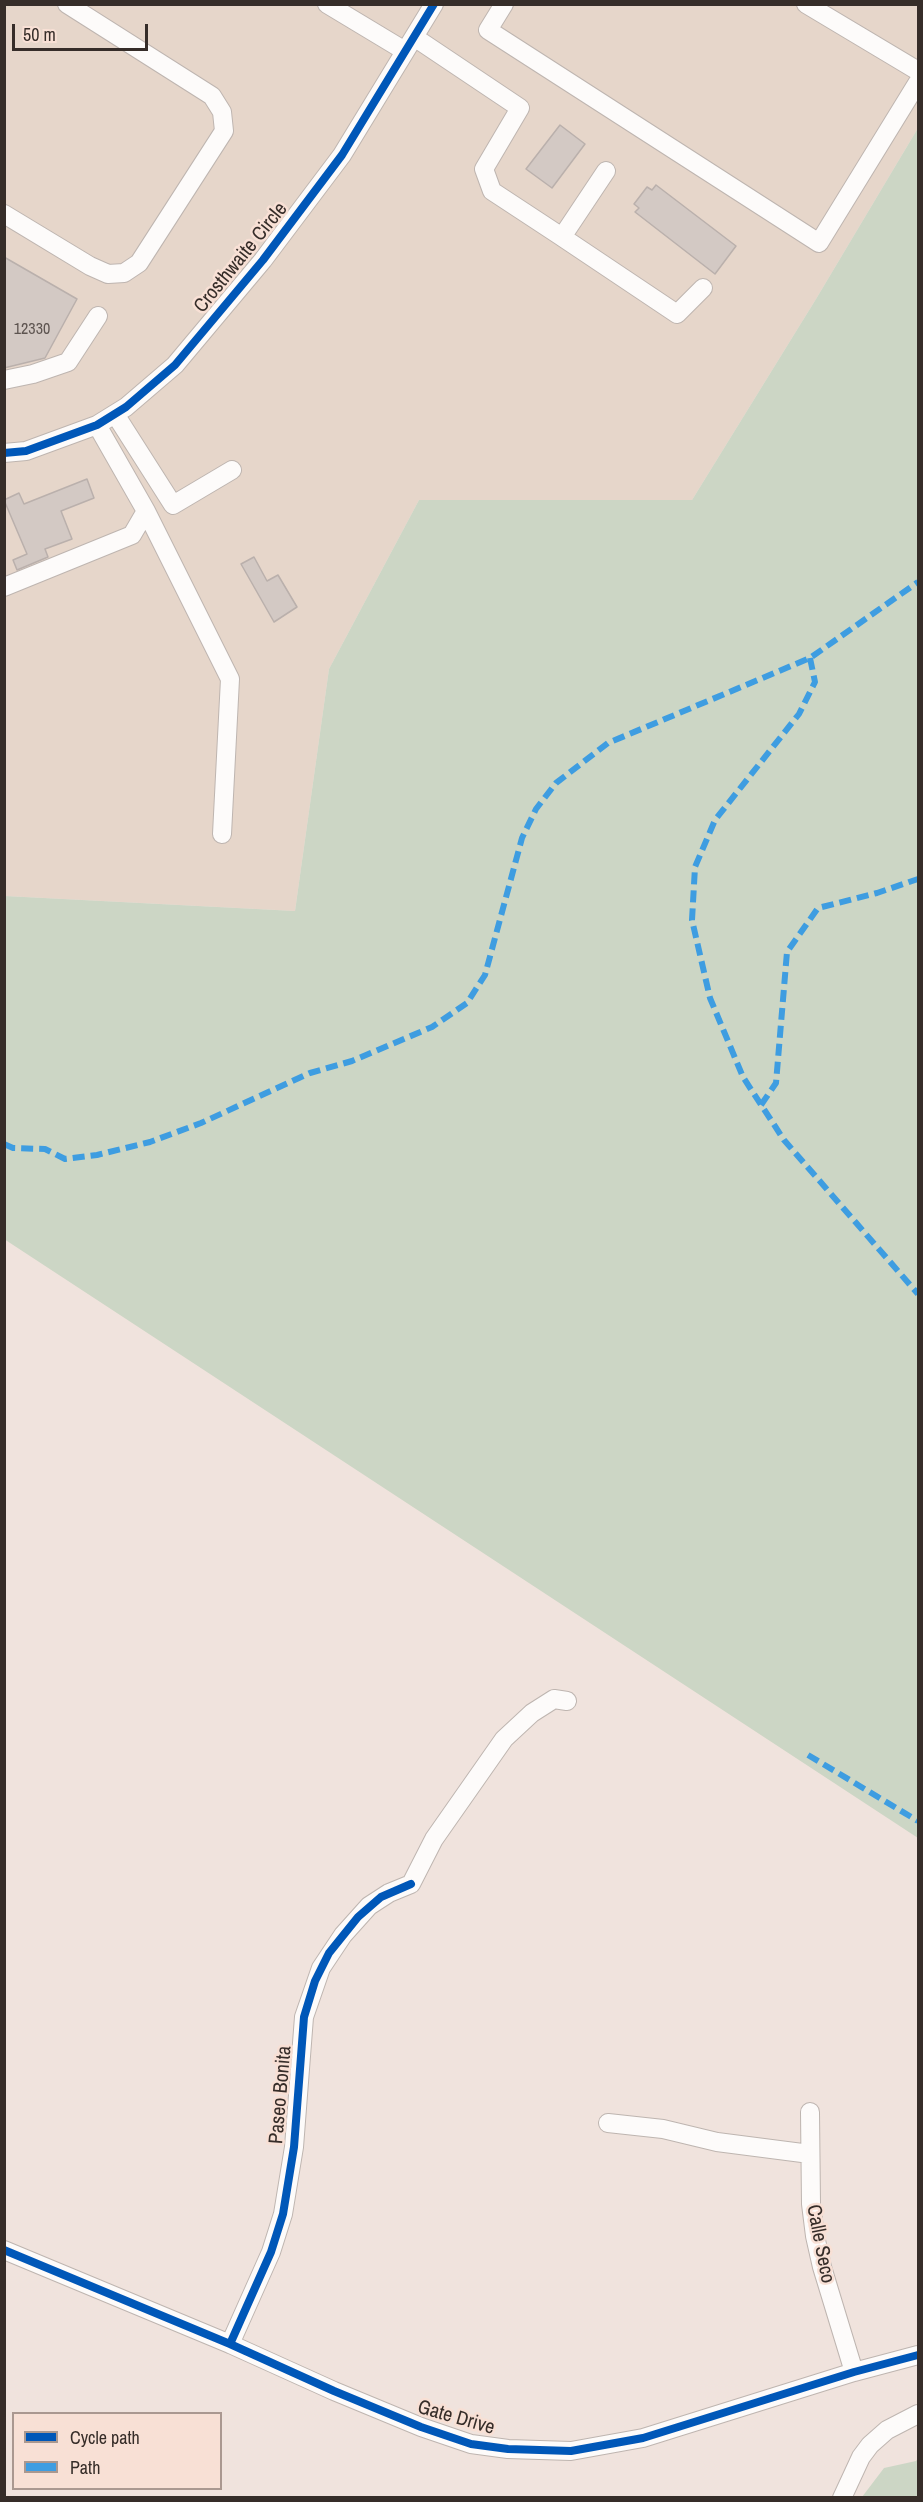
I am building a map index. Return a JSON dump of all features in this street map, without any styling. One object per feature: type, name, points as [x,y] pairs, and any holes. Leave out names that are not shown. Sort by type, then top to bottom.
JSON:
[{"type":"street","points":[[4,214],[90,266],[108,274],[124,273],[139,263],[224,131],[222,112],[212,96],[68,4]]},
{"type":"street","points":[[327,4],[409,44],[520,108],[484,169],[492,191],[677,314],[703,288]]},
{"type":"street","name":"Crosthwaite Circle","points":[[4,453],[26,451],[97,425],[115,414],[175,365],[263,260],[342,154],[434,4]]},
{"type":"street","points":[[504,4],[488,30],[819,243],[918,82]]},
{"type":"street","points":[[806,4],[918,71]]},
{"type":"street","points":[[562,237],[606,171]]},
{"type":"street","points":[[4,380],[33,374],[68,362],[98,316]]},
{"type":"street","points":[[115,414],[173,505],[232,470]]},
{"type":"street","points":[[97,425],[146,511],[230,679],[222,834]]},
{"type":"street","points":[[4,587],[132,535],[146,511]]},
{"type":"street","name":"Paseo Bonita","points":[[230,2344],[271,2252],[283,2214],[294,2147],[304,2017],[315,1982],[329,1953],[358,1917],[381,1898],[411,1884],[434,1839],[504,1739],[531,1713],[554,1700],[567,1701]]},
{"type":"street","name":"Calle Seco","points":[[810,2112],[811,2204],[817,2242],[854,2372]]},
{"type":"street","points":[[608,2123],[663,2129],[717,2142],[810,2154]]},
{"type":"street","name":"Gate Drive","points":[[4,2250],[442,2435],[486,2446],[525,2451],[571,2451],[643,2438],[854,2372],[918,2355]]},
{"type":"street","points":[[842,2498],[861,2457],[870,2445],[887,2430],[918,2414]]},
{"type":"shaded area","points":[[4,5],[918,5],[918,128],[692,500],[419,500],[329,669],[295,911],[5,896]]},
{"type":"green space","points":[[918,128],[918,1838],[4,1239],[5,896],[295,911],[329,669],[419,500],[692,500]]},
{"type":"green space","points":[[918,2458],[918,2497],[862,2497],[884,2468],[916,2461]]},
{"type":"building","points":[[560,125],[585,144],[552,188],[526,169]]},
{"type":"building","points":[[656,185],[736,246],[715,274],[635,212],[639,208],[634,204],[647,187],[652,190]]},
{"type":"building","points":[[4,257],[77,299],[45,358],[4,368]]},
{"type":"building","points":[[87,479],[94,498],[61,511],[72,539],[45,549],[48,557],[17,570],[13,560],[27,554],[4,500],[19,493],[24,504]]},
{"type":"building","points":[[254,557],[267,581],[278,575],[297,607],[274,622],[241,564]]},
{"type":"marked path","points":[[4,1144],[13,1148],[45,1149],[65,1159],[97,1155],[150,1142],[201,1123],[310,1073],[352,1061],[432,1027],[467,1003],[485,975],[522,838],[536,809],[556,783],[608,743],[810,658],[918,582]]},
{"type":"marked path","points":[[810,658],[815,682],[799,714],[715,820],[695,867],[692,920],[710,998],[743,1077],[784,1140],[918,1294]]},
{"type":"marked path","points":[[761,1105],[776,1083],[787,952],[818,908],[877,893],[918,879]]},
{"type":"marked path","points":[[808,1755],[918,1821]]},
{"type":"cycle path","points":[[4,453],[26,451],[97,425],[126,407],[175,365],[263,260],[342,155],[434,4]]},
{"type":"cycle path","points":[[230,2344],[271,2252],[283,2214],[294,2147],[304,2017],[315,1981],[329,1953],[358,1917],[381,1897],[411,1884]]},
{"type":"cycle path","points":[[4,2250],[421,2427],[471,2444],[508,2449],[571,2451],[643,2438],[854,2372],[918,2355]]}]
